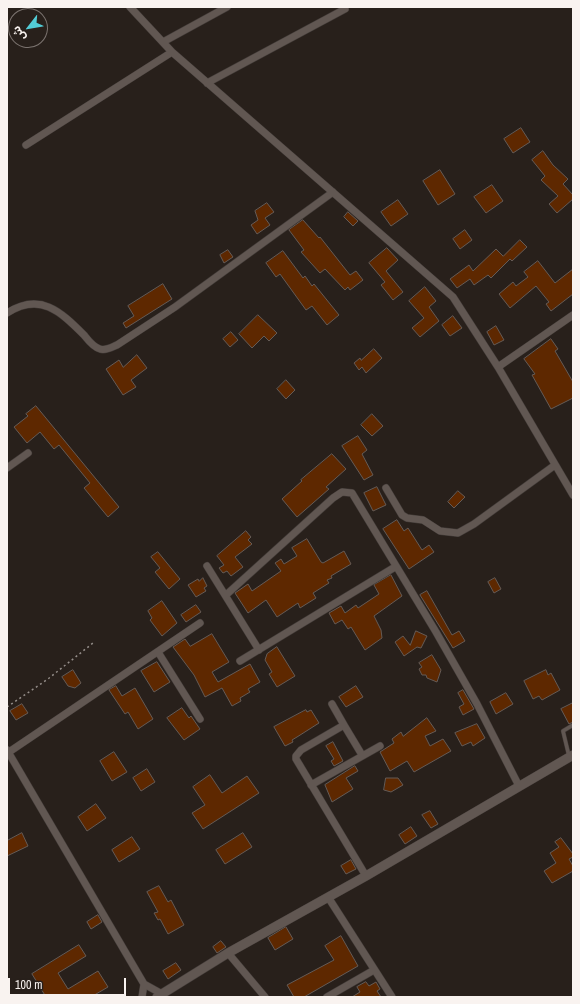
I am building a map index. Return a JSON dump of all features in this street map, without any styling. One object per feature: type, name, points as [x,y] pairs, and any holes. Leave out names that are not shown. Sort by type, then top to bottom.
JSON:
[{"type":"main road","points":[[159,996],[228,953],[366,876],[571,756]]},
{"type":"street","points":[[130,7],[172,52],[453,297],[498,367],[573,495]]},
{"type":"street","points":[[162,42],[228,7]]},
{"type":"street","points":[[208,82],[345,9],[344,7]]},
{"type":"street","points":[[26,145],[172,52]]},
{"type":"street","points":[[7,313],[21,306],[47,305],[72,324],[94,346],[100,350],[107,349],[175,307],[333,192]]},
{"type":"street","points":[[498,367],[573,315]]},
{"type":"street","points":[[7,468],[28,453]]},
{"type":"street","points":[[386,488],[402,515],[407,518],[423,520],[440,531],[458,533],[474,524],[555,465]]},
{"type":"street","points":[[226,595],[333,498],[342,492],[347,491],[356,498],[394,567],[428,619],[477,704],[519,786]]},
{"type":"street","points":[[207,566],[259,650]]},
{"type":"street","points":[[240,661],[394,567]]},
{"type":"street","points":[[159,996],[144,984],[8,751],[200,623]]},
{"type":"street","points":[[158,652],[200,719]]},
{"type":"street","points":[[332,704],[362,755]]},
{"type":"street","points":[[344,725],[298,752],[296,759],[366,876]]},
{"type":"street","points":[[311,785],[380,746]]},
{"type":"street","points":[[328,897],[392,997]]},
{"type":"street","points":[[228,953],[265,997]]},
{"type":"street","points":[[327,997],[374,970]]},
{"type":"street","points":[[142,997],[144,984]]},
{"type":"lane","points":[[571,756],[563,731],[573,725]]},
{"type":"path","points":[[7,707],[48,679],[93,643]]},
{"type":"building","points":[[521,128],[530,142],[513,153],[504,139]]},
{"type":"building","points":[[543,151],[553,165],[568,179],[563,184],[573,195],[573,199],[557,213],[549,204],[558,196],[541,180],[545,176],[532,160]]},
{"type":"building","points":[[440,170],[455,194],[438,205],[423,181]]},
{"type":"building","points":[[492,185],[503,201],[486,213],[474,197]]},
{"type":"building","points":[[398,200],[408,214],[391,226],[381,212]]},
{"type":"building","points":[[267,203],[274,212],[265,218],[270,225],[257,234],[251,225],[258,220],[255,211]]},
{"type":"building","points":[[348,212],[358,221],[353,226],[344,217]]},
{"type":"building","points":[[303,220],[319,238],[320,237],[350,275],[356,271],[363,280],[350,290],[348,287],[345,290],[325,269],[320,273],[301,252],[304,250],[289,230]]},
{"type":"building","points":[[465,230],[472,240],[460,249],[453,239]]},
{"type":"building","points":[[520,240],[527,247],[512,261],[510,259],[491,278],[488,275],[474,285],[470,279],[457,288],[450,279],[469,265],[473,271],[496,249],[503,256]]},
{"type":"building","points":[[387,248],[398,260],[386,271],[403,292],[393,300],[381,285],[385,282],[369,263]]},
{"type":"building","points":[[228,250],[233,257],[224,263],[220,255]]},
{"type":"building","points":[[283,251],[303,278],[305,276],[312,286],[314,284],[339,315],[327,325],[312,306],[306,310],[280,274],[276,277],[266,263]]},
{"type":"building","points":[[538,261],[555,283],[573,269],[573,294],[551,311],[546,304],[549,302],[536,286],[510,308],[499,294],[513,282],[516,286],[528,277],[524,272]]},
{"type":"building","points":[[163,284],[172,299],[126,328],[123,323],[134,316],[128,306]]},
{"type":"building","points":[[425,287],[436,301],[429,307],[439,321],[420,337],[412,328],[424,318],[409,301]]},
{"type":"building","points":[[258,315],[277,333],[269,341],[264,336],[252,348],[239,334]]},
{"type":"building","points":[[453,316],[462,328],[450,336],[442,325]]},
{"type":"building","points":[[496,326],[504,340],[494,345],[487,332]]},
{"type":"building","points":[[231,332],[238,340],[230,347],[223,339]]},
{"type":"building","points":[[551,339],[558,349],[555,351],[573,382],[573,398],[551,409],[532,375],[535,374],[524,359]]},
{"type":"building","points":[[374,349],[382,358],[366,373],[362,367],[359,370],[354,363],[360,358],[361,360]]},
{"type":"building","points":[[137,355],[147,368],[131,380],[136,387],[123,395],[106,369],[119,360],[123,367]]},
{"type":"building","points":[[286,380],[295,390],[286,399],[277,389]]},
{"type":"building","points":[[36,406],[119,507],[108,517],[84,488],[90,483],[59,445],[54,449],[40,432],[27,443],[14,427],[28,416],[26,414]]},
{"type":"building","points":[[372,414],[383,426],[372,436],[361,425]]},
{"type":"building","points":[[358,436],[367,450],[362,454],[373,475],[364,480],[342,446]]},
{"type":"building","points":[[332,454],[346,469],[326,487],[329,489],[297,517],[282,499],[302,481],[301,480]]},
{"type":"building","points":[[377,487],[386,505],[373,511],[364,493]]},
{"type":"building","points":[[458,491],[465,497],[454,508],[448,502]]},
{"type":"building","points":[[397,520],[404,531],[408,528],[422,550],[429,545],[434,552],[409,569],[383,529]]},
{"type":"building","points":[[246,531],[251,537],[248,540],[252,544],[235,557],[243,567],[231,576],[227,571],[223,573],[219,568],[224,565],[217,556]]},
{"type":"building","points":[[307,539],[321,562],[323,563],[344,551],[351,564],[331,576],[332,578],[327,580],[329,583],[313,593],[316,598],[300,608],[298,603],[277,617],[266,600],[248,613],[235,593],[248,584],[252,591],[281,571],[275,563],[281,559],[284,564],[297,556],[292,548]]},
{"type":"building","points":[[158,552],[180,579],[169,589],[155,572],[160,568],[151,557]]},
{"type":"building","points":[[391,575],[402,596],[374,616],[381,630],[382,638],[365,650],[351,627],[348,629],[342,620],[335,624],[329,613],[341,606],[345,613],[356,605],[358,608],[379,594],[374,585]]},
{"type":"building","points":[[203,578],[207,586],[204,588],[206,591],[196,597],[188,585],[198,579],[199,581]]},
{"type":"building","points":[[495,578],[501,589],[494,593],[488,582]]},
{"type":"building","points":[[427,591],[452,635],[459,631],[465,641],[453,648],[420,595]]},
{"type":"building","points":[[162,601],[177,623],[162,636],[150,620],[152,618],[148,611]]},
{"type":"building","points":[[196,605],[201,612],[186,622],[181,615]]},
{"type":"building","points":[[416,631],[427,636],[421,648],[417,647],[404,656],[395,642],[403,636],[410,645]]},
{"type":"building","points":[[212,634],[229,662],[212,672],[218,682],[250,664],[260,682],[248,689],[250,692],[240,698],[241,701],[232,706],[222,688],[205,697],[194,675],[173,647],[185,639],[190,646]]},
{"type":"building","points":[[277,647],[295,676],[277,687],[269,674],[272,672],[265,660],[267,654]]},
{"type":"building","points":[[432,655],[441,670],[437,682],[427,678],[426,675],[422,675],[419,669],[422,667],[419,663]]},
{"type":"building","points":[[157,662],[170,682],[154,692],[141,671]]},
{"type":"building","points":[[73,670],[81,683],[75,688],[68,686],[62,677]]},
{"type":"building","points":[[546,670],[548,675],[551,673],[560,690],[542,700],[539,696],[533,699],[524,681]]},
{"type":"building","points":[[116,686],[122,696],[135,688],[153,719],[138,729],[128,712],[125,714],[109,690]]},
{"type":"building","points":[[356,686],[363,697],[346,707],[339,697]]},
{"type":"building","points":[[463,690],[474,709],[463,715],[459,707],[464,704],[458,693]]},
{"type":"building","points":[[506,693],[513,704],[496,714],[490,702]]},
{"type":"building","points":[[573,703],[573,722],[569,724],[561,709]]},
{"type":"building","points":[[22,704],[28,713],[16,720],[10,711]]},
{"type":"building","points":[[182,708],[189,718],[191,716],[200,729],[184,740],[167,718]]},
{"type":"building","points":[[306,710],[307,712],[311,710],[319,723],[285,746],[274,727]]},
{"type":"building","points":[[427,718],[436,731],[425,736],[430,746],[443,739],[451,751],[414,772],[407,761],[390,771],[380,752],[394,743],[392,739],[401,732],[403,736]]},
{"type":"building","points":[[477,724],[485,738],[473,746],[471,742],[462,746],[455,733]]},
{"type":"building","points":[[333,742],[343,761],[334,766],[331,761],[334,759],[326,746]]},
{"type":"building","points":[[114,752],[127,772],[112,781],[100,761]]},
{"type":"building","points":[[355,766],[358,771],[346,778],[353,789],[332,802],[325,785]]},
{"type":"building","points":[[147,769],[155,782],[141,791],[133,778]]},
{"type":"building","points":[[210,775],[222,793],[247,776],[259,793],[203,829],[192,813],[205,805],[193,787]]},
{"type":"building","points":[[386,778],[398,778],[403,785],[391,792],[384,790]]},
{"type":"building","points":[[96,804],[106,818],[87,831],[78,817]]},
{"type":"building","points":[[430,811],[438,824],[431,828],[422,815]]},
{"type":"building","points":[[411,827],[417,836],[405,844],[399,835]]},
{"type":"building","points":[[22,833],[28,846],[7,856],[7,841]]},
{"type":"building","points":[[243,833],[252,847],[225,864],[216,850]]},
{"type":"building","points":[[132,837],[140,849],[119,862],[112,850]]},
{"type":"building","points":[[561,838],[573,854],[573,857],[569,859],[573,866],[573,871],[552,883],[544,871],[556,863],[550,853],[559,847],[555,842]]},
{"type":"building","points":[[351,860],[356,869],[346,874],[341,866]]},
{"type":"building","points":[[159,886],[168,902],[171,900],[184,925],[168,934],[160,919],[158,920],[154,913],[158,912],[147,892]]},
{"type":"building","points":[[98,915],[102,922],[91,929],[87,922]]},
{"type":"building","points":[[286,927],[293,939],[275,950],[268,938]]},
{"type":"building","points":[[341,936],[358,966],[304,997],[294,997],[287,985],[334,960],[325,946]]},
{"type":"building","points":[[221,941],[226,947],[217,953],[213,947]]},
{"type":"building","points":[[79,945],[86,956],[58,973],[68,989],[98,971],[108,987],[91,997],[46,997],[32,974]]},
{"type":"building","points":[[176,963],[181,970],[168,979],[163,971]]},
{"type":"building","points":[[366,982],[369,986],[376,982],[380,989],[377,991],[381,997],[352,997],[360,992],[357,987]]}]
